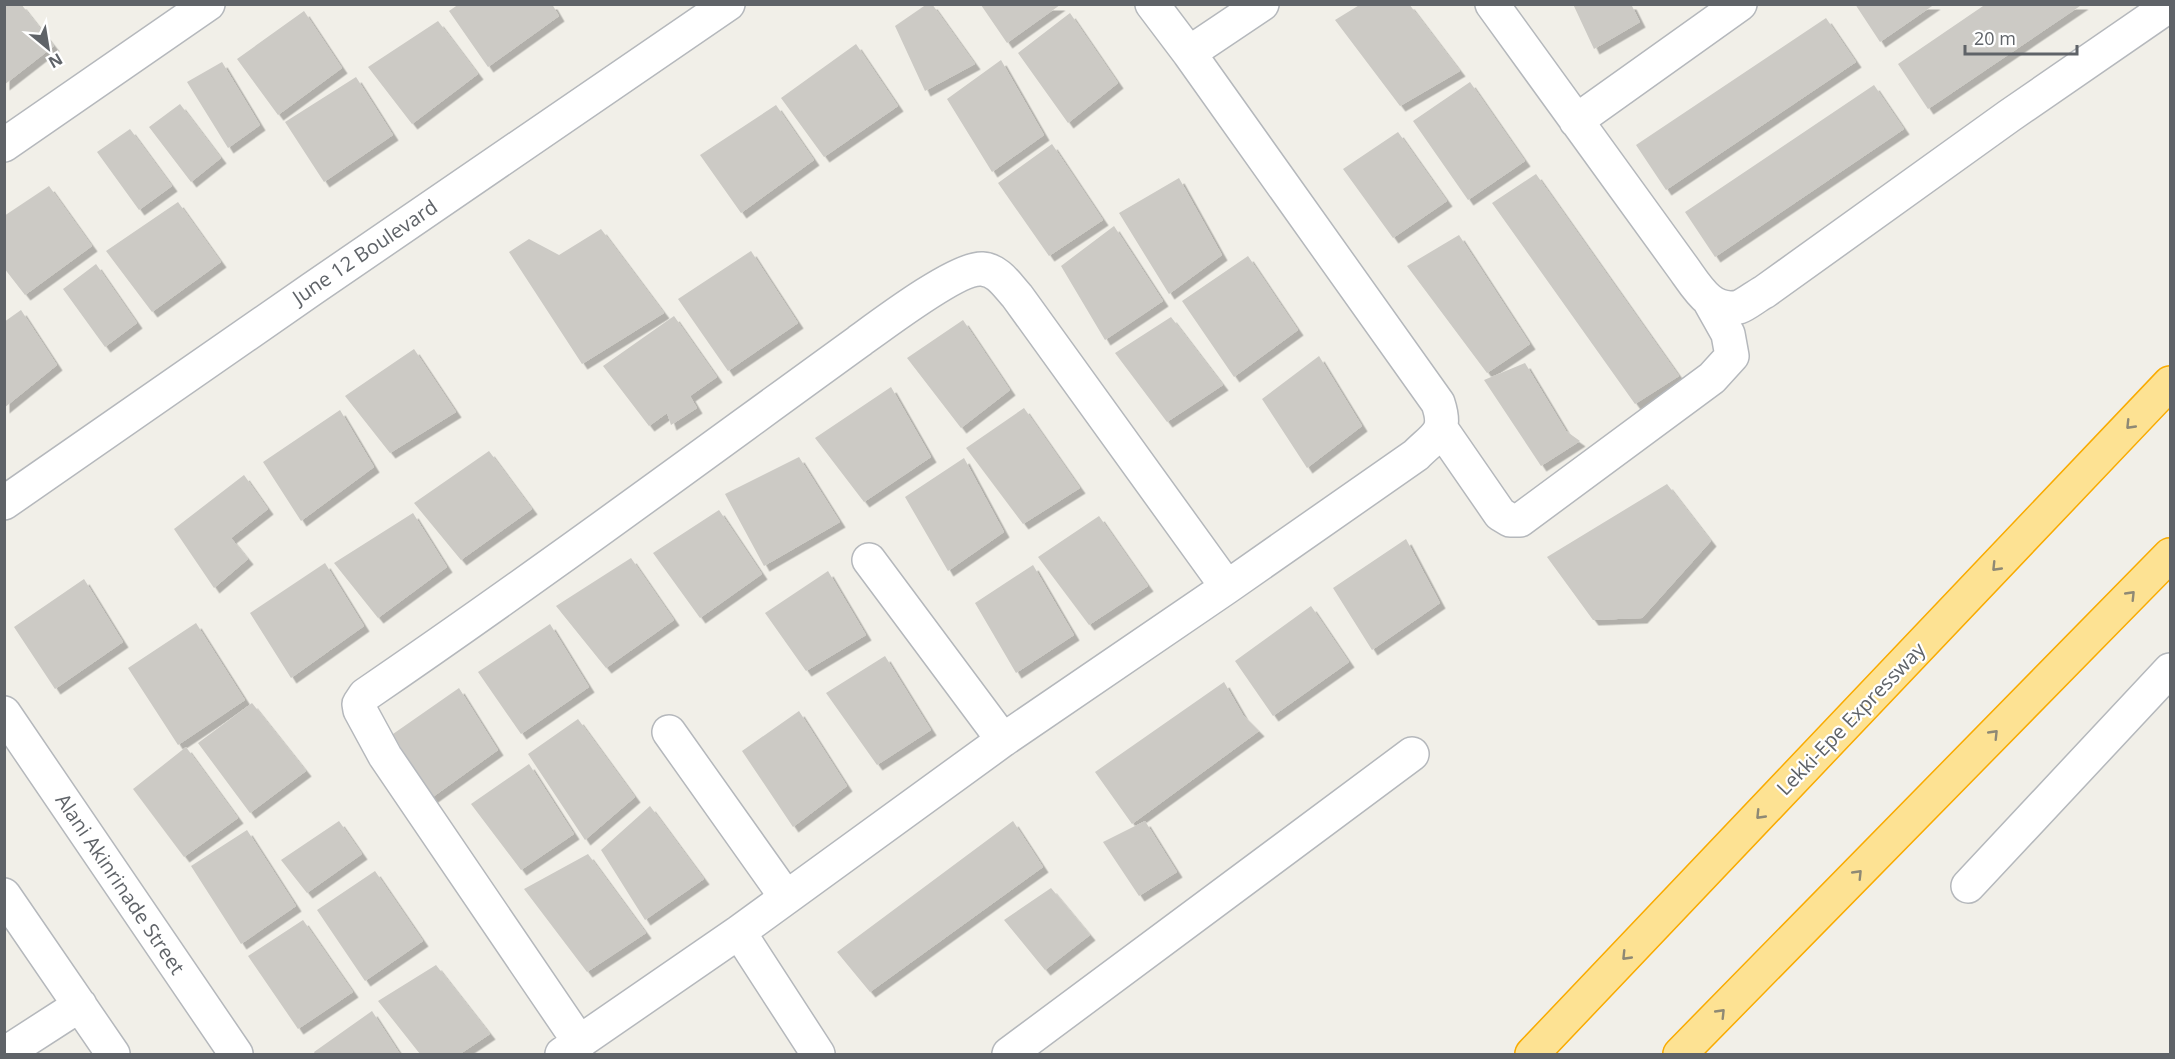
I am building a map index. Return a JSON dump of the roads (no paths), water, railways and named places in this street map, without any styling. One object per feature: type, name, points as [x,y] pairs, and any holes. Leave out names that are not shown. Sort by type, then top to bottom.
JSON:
[{"type":"highway","name":"Lekki-Epe Expressway","points":[[1532,1054],[2170,383]]},
{"type":"highway","points":[[1680,1054],[2170,555]]},
{"type":"street","points":[[4,145],[208,4]]},
{"type":"street","name":"June 12 Boulevard","points":[[4,503],[302,295],[728,4]]},
{"type":"street","points":[[1152,4],[1438,403],[1443,419],[1442,430],[1500,514],[1510,520],[1520,520],[1712,378],[1732,356],[1728,334],[1710,302],[1492,4]]},
{"type":"street","points":[[1189,53],[1262,4]]},
{"type":"street","points":[[1576,121],[1740,4]]},
{"type":"street","points":[[1710,302],[1723,308],[1740,306],[1756,297],[2009,116],[2170,5]]},
{"type":"street","points":[[1227,587],[1017,296],[998,274],[981,269],[955,277],[872,333],[365,695],[359,704],[385,756],[571,1048],[739,932],[1003,740],[1227,587],[1416,455],[1442,430]]},
{"type":"street","points":[[869,560],[1003,740]]},
{"type":"street","points":[[1968,886],[2170,670]]},
{"type":"street","name":"Alani Akinrinade Street","points":[[4,713],[236,1054]]},
{"type":"street","points":[[669,732],[786,897]]},
{"type":"street","points":[[1009,1054],[1412,754]]},
{"type":"street","points":[[4,895],[113,1054]]},
{"type":"street","points":[[739,932],[818,1054]]},
{"type":"street","points":[[4,1054],[80,1005]]}]
